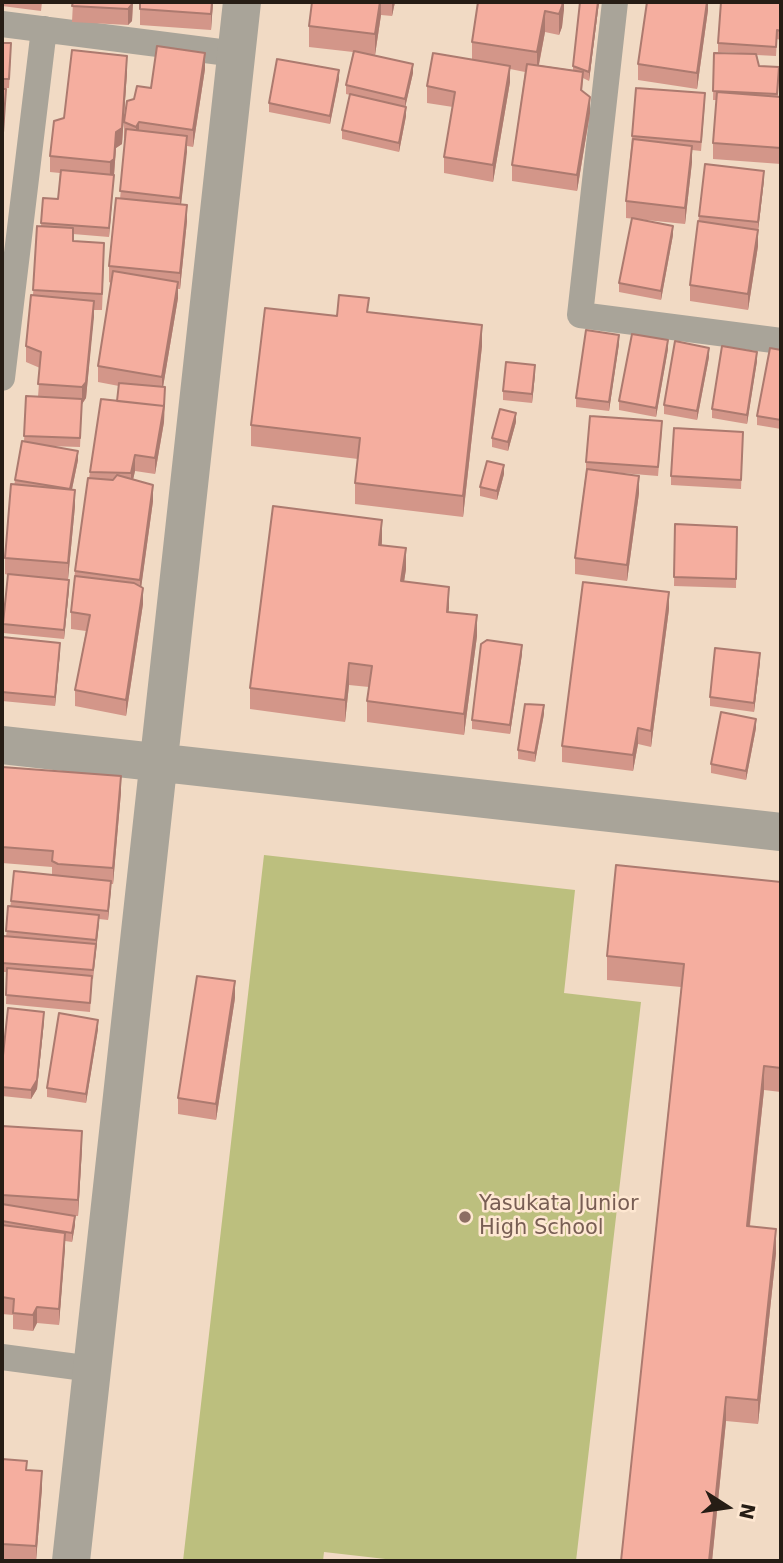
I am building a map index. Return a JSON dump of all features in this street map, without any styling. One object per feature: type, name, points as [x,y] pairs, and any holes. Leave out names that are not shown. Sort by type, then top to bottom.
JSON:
[{"type":"street","points":[[71,1561],[242,2]]},
{"type":"street","points":[[2,745],[781,832]]},
{"type":"lane","points":[[615,2],[580,314],[781,341]]},
{"type":"lane","points":[[2,23],[236,54]]},
{"type":"lane","points":[[2,378],[44,29]]},
{"type":"lane","points":[[2,1357],[92,1369]]},
{"type":"green space","points":[[264,855],[575,890],[564,993],[641,1002],[576,1561],[403,1561],[324,1552],[323,1561],[183,1561]]},
{"type":"building","points":[[73,2],[132,4],[128,9],[72,6]]},
{"type":"building","points":[[140,2],[212,2],[211,14],[140,9]]},
{"type":"building","points":[[312,2],[380,2],[375,34],[309,26]]},
{"type":"building","points":[[478,2],[563,2],[559,14],[545,11],[537,52],[472,42]]},
{"type":"building","points":[[580,2],[598,2],[589,72],[573,66]]},
{"type":"building","points":[[647,2],[707,2],[697,73],[638,64]]},
{"type":"building","points":[[721,2],[781,2],[781,31],[777,30],[776,47],[718,43]]},
{"type":"building","points":[[2,43],[11,43],[9,79],[2,79]]},
{"type":"building","points":[[157,46],[205,53],[193,130],[139,122],[136,127],[124,122],[127,101],[134,99],[137,86],[151,88]]},
{"type":"building","points":[[72,50],[127,56],[122,128],[116,132],[114,159],[110,162],[50,156],[54,121],[64,118]]},
{"type":"building","points":[[354,51],[413,64],[405,99],[346,85]]},
{"type":"building","points":[[433,53],[510,66],[493,165],[444,157],[455,92],[427,86]]},
{"type":"building","points":[[714,53],[756,54],[759,66],[779,67],[777,94],[713,91]]},
{"type":"building","points":[[277,59],[339,70],[330,116],[269,103]]},
{"type":"building","points":[[527,64],[583,72],[581,90],[590,97],[577,175],[512,165]]},
{"type":"building","points":[[636,88],[705,93],[701,142],[632,136]]},
{"type":"building","points":[[2,89],[6,89],[3,133],[2,133]]},
{"type":"building","points":[[717,92],[781,97],[781,148],[713,143]]},
{"type":"building","points":[[350,94],[406,107],[399,143],[342,130]]},
{"type":"building","points":[[126,129],[187,136],[180,198],[120,191]]},
{"type":"building","points":[[633,139],[692,146],[685,208],[626,201]]},
{"type":"building","points":[[705,164],[764,171],[758,222],[699,216]]},
{"type":"building","points":[[61,170],[114,175],[109,228],[41,223],[43,198],[58,199]]},
{"type":"building","points":[[116,198],[187,205],[180,273],[109,266]]},
{"type":"building","points":[[632,218],[673,226],[661,291],[619,283]]},
{"type":"building","points":[[698,221],[758,230],[748,294],[690,285]]},
{"type":"building","points":[[37,226],[73,228],[73,241],[104,243],[102,294],[33,290]]},
{"type":"building","points":[[113,271],[178,282],[162,377],[98,366]]},
{"type":"building","points":[[31,295],[94,301],[86,382],[82,387],[38,384],[41,352],[26,346]]},
{"type":"building","points":[[339,295],[369,298],[367,312],[482,325],[463,496],[355,483],[360,438],[251,425],[265,308],[337,316]]},
{"type":"building","points":[[586,330],[619,335],[609,402],[576,398]]},
{"type":"building","points":[[632,334],[668,340],[656,408],[619,401]]},
{"type":"building","points":[[675,341],[709,348],[697,411],[664,405]]},
{"type":"building","points":[[722,346],[757,352],[747,415],[712,409]]},
{"type":"building","points":[[770,348],[781,350],[781,420],[757,416]]},
{"type":"building","points":[[506,362],[535,365],[532,394],[503,391]]},
{"type":"building","points":[[119,383],[165,387],[164,406],[117,401]]},
{"type":"building","points":[[26,396],[82,399],[80,438],[24,436]]},
{"type":"building","points":[[101,399],[164,406],[155,458],[135,455],[131,473],[90,472]]},
{"type":"building","points":[[500,409],[516,413],[508,442],[492,438]]},
{"type":"building","points":[[590,416],[662,421],[658,467],[586,462]]},
{"type":"building","points":[[674,428],[743,432],[741,480],[671,476]]},
{"type":"building","points":[[22,441],[78,451],[70,489],[15,480]]},
{"type":"building","points":[[487,461],[504,465],[497,491],[480,487]]},
{"type":"building","points":[[587,469],[639,476],[627,565],[575,558]]},
{"type":"building","points":[[117,475],[153,485],[140,580],[75,571],[88,478],[113,480]]},
{"type":"building","points":[[11,484],[75,490],[68,563],[5,558]]},
{"type":"building","points":[[273,506],[382,520],[379,545],[406,548],[401,581],[449,587],[447,612],[477,615],[464,714],[367,701],[372,666],[349,663],[345,700],[250,688]]},
{"type":"building","points":[[675,524],[737,527],[736,579],[674,577]]},
{"type":"building","points":[[8,574],[69,580],[64,630],[3,624]]},
{"type":"building","points":[[75,576],[134,583],[143,588],[126,700],[75,690],[90,615],[71,612]]},
{"type":"building","points":[[583,582],[669,592],[651,731],[638,728],[633,755],[562,746]]},
{"type":"building","points":[[2,637],[60,643],[55,697],[2,692]]},
{"type":"building","points":[[487,640],[522,645],[510,725],[472,720],[481,644]]},
{"type":"building","points":[[715,648],[760,653],[754,703],[710,697]]},
{"type":"building","points":[[525,704],[544,705],[535,753],[518,750]]},
{"type":"building","points":[[721,712],[756,719],[746,771],[711,764]]},
{"type":"building","points":[[2,767],[121,776],[113,868],[58,864],[52,861],[53,851],[2,847]]},
{"type":"building","points":[[616,865],[781,882],[781,1068],[764,1066],[747,1226],[776,1229],[758,1400],[726,1397],[709,1561],[621,1561],[684,964],[607,956]]},
{"type":"building","points":[[14,871],[111,881],[108,911],[11,901]]},
{"type":"building","points":[[8,906],[99,915],[96,940],[6,931]]},
{"type":"building","points":[[3,936],[96,944],[93,970],[2,963]]},
{"type":"building","points":[[7,968],[92,976],[90,1003],[6,995]]},
{"type":"building","points":[[197,976],[235,981],[216,1104],[178,1098]]},
{"type":"building","points":[[8,1008],[44,1012],[37,1080],[31,1090],[2,1087]]},
{"type":"building","points":[[59,1013],[98,1020],[86,1094],[47,1088]]},
{"type":"building","points":[[2,1126],[82,1131],[78,1200],[2,1195]]},
{"type":"building","points":[[2,1204],[75,1216],[72,1233],[2,1221]]},
{"type":"building","points":[[2,1225],[65,1233],[59,1309],[37,1307],[33,1315],[13,1313],[14,1299],[2,1297]]},
{"type":"building","points":[[2,1459],[27,1461],[26,1470],[42,1471],[36,1546],[2,1544]]},
{"type":"place","name":"Yasukata Junior High School","points":[[465,1217]]}]
